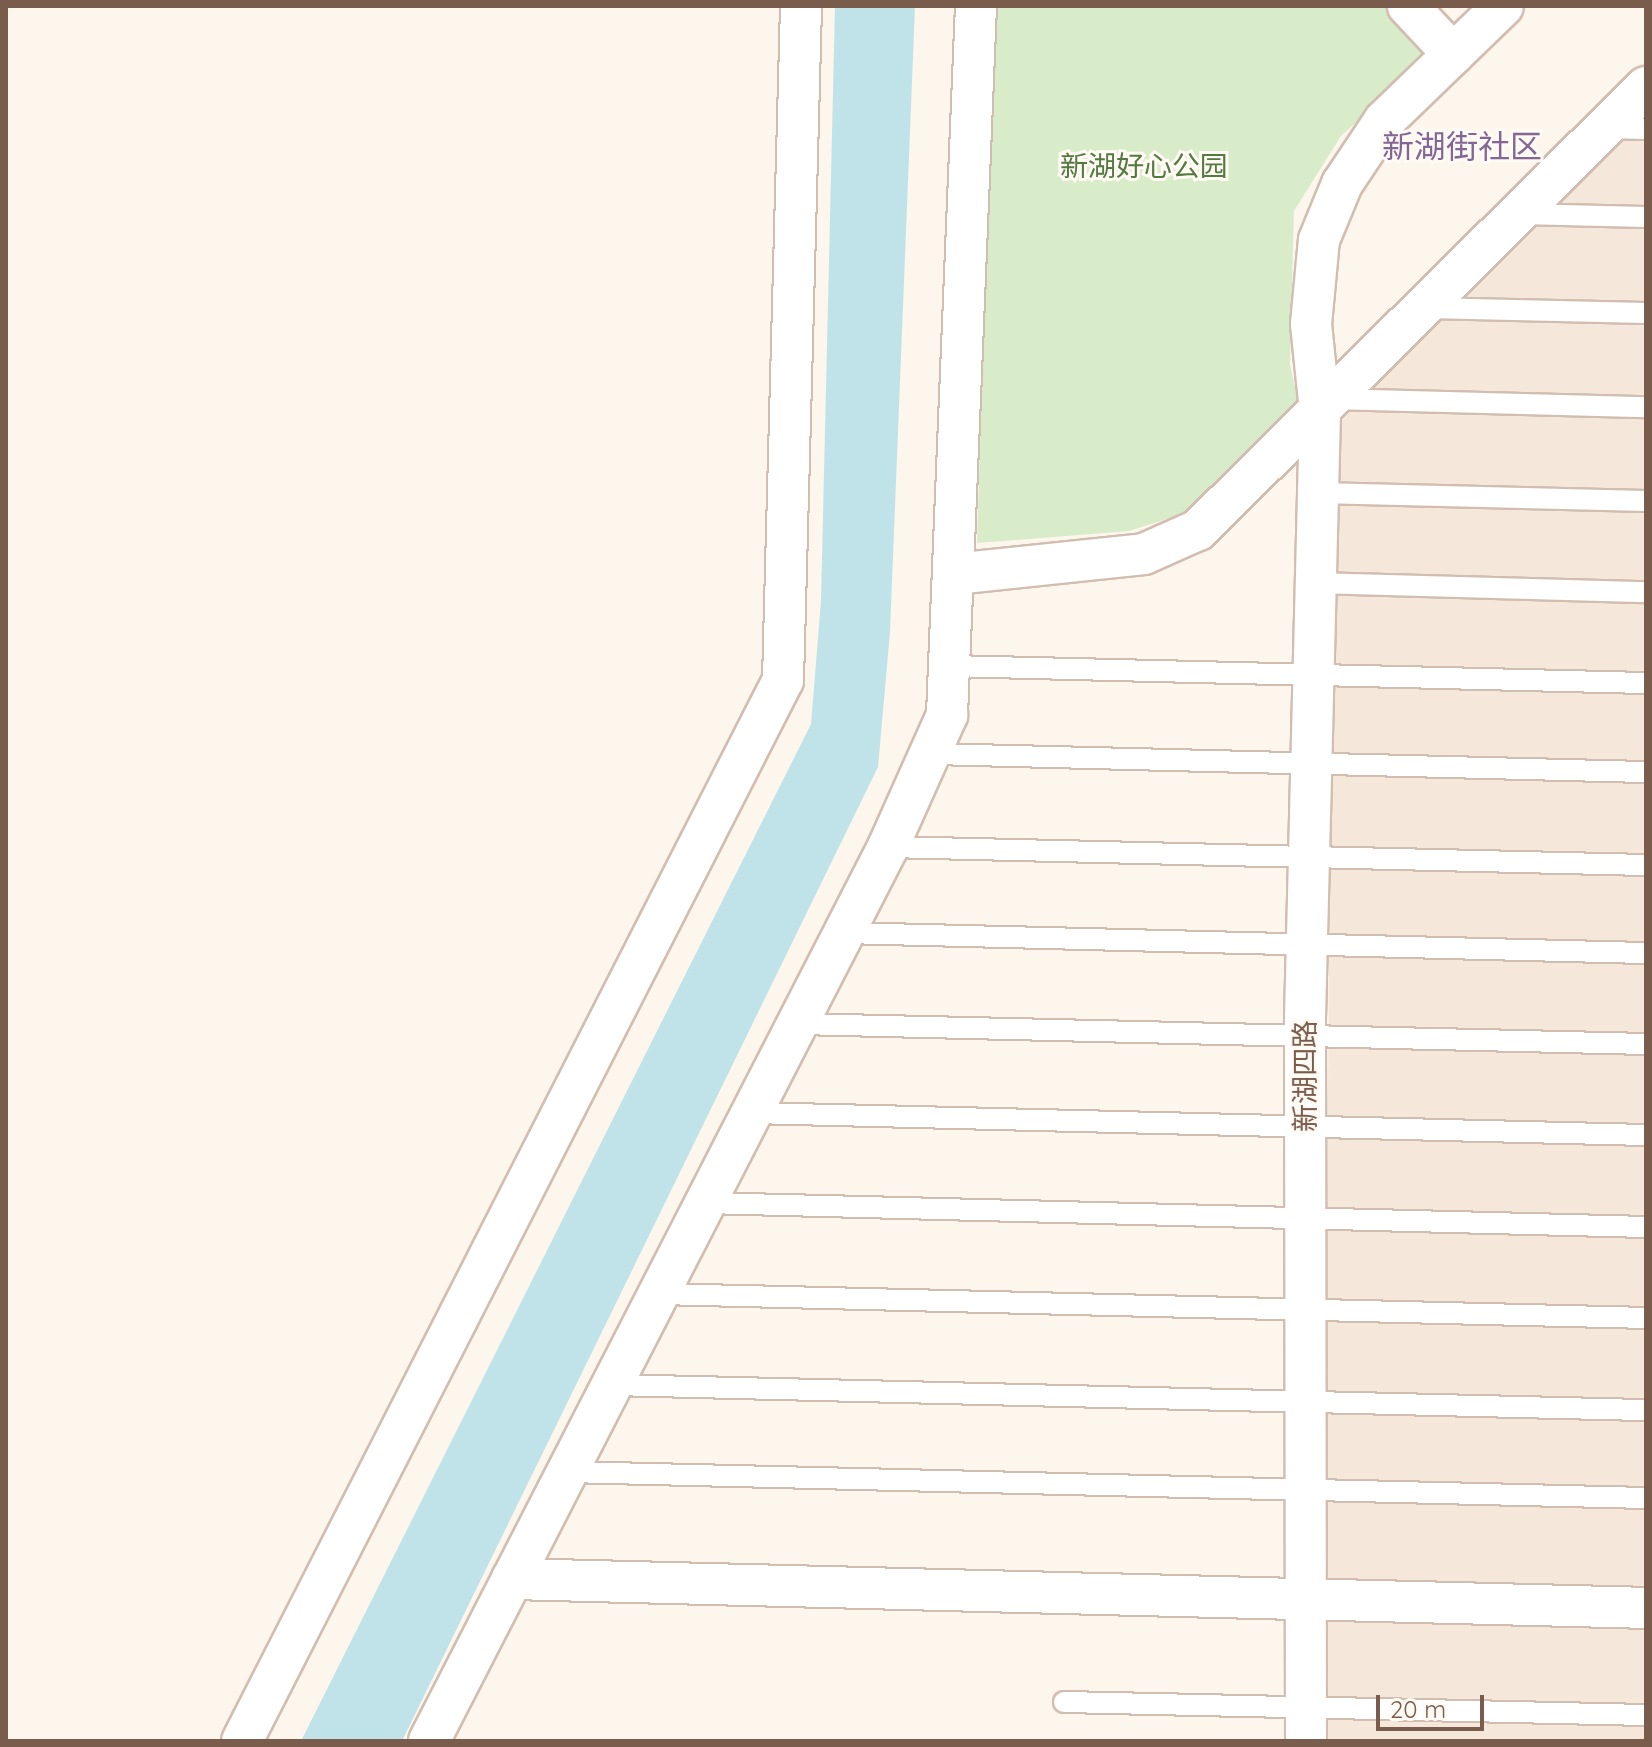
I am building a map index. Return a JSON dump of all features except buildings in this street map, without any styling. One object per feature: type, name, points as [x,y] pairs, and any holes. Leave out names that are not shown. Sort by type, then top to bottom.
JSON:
[{"type":"street","points":[[242,1741],[783,680],[801,6]]},
{"type":"street","points":[[429,1741],[888,847],[933,754],[947,715],[976,6]]},
{"type":"street","points":[[1408,6],[1453,54]]},
{"type":"street","name":"新湖四路","points":[[1306,1724],[1305,1036],[1318,493],[1326,405],[1311,324],[1319,240],[1342,184],[1384,121],[1503,6]]},
{"type":"street","points":[[954,574],[1144,554],[1198,530],[1646,87]]},
{"type":"street","points":[[512,1579],[1646,1608]]},
{"type":"lane","points":[[1605,128],[1646,129]]},
{"type":"lane","points":[[1519,214],[1646,217]]},
{"type":"lane","points":[[1424,308],[1646,313]]},
{"type":"lane","points":[[1326,405],[1646,407]]},
{"type":"lane","points":[[1318,493],[1646,501]]},
{"type":"lane","points":[[1316,583],[1646,592]]},
{"type":"lane","points":[[950,666],[1646,683]]},
{"type":"lane","points":[[933,754],[1646,772]]},
{"type":"lane","points":[[888,847],[1646,865]]},
{"type":"lane","points":[[844,933],[1646,953]]},
{"type":"lane","points":[[798,1024],[1646,1044]]},
{"type":"lane","points":[[752,1113],[1646,1135]]},
{"type":"lane","points":[[705,1203],[1646,1227]]},
{"type":"lane","points":[[659,1294],[1646,1318]]},
{"type":"lane","points":[[612,1385],[1646,1410]]},
{"type":"lane","points":[[567,1472],[1646,1498]]},
{"type":"lane","points":[[1064,1702],[1306,1724],[1646,1715]]},
{"type":"shaded area","points":[[1646,115],[1646,1741],[1322,1741],[1334,428]]},
{"type":"green space","name":"新湖好心公园","points":[[994,6],[1387,6],[1432,54],[1341,136],[1294,211],[1290,364],[1301,415],[1183,514],[1129,531],[977,543]]},
{"type":"water","points":[[835,6],[915,6],[890,632],[878,767],[402,1741],[301,1741],[811,724],[821,601]]},
{"type":"district","name":"新湖街社区","points":[[1462,146]]}]
